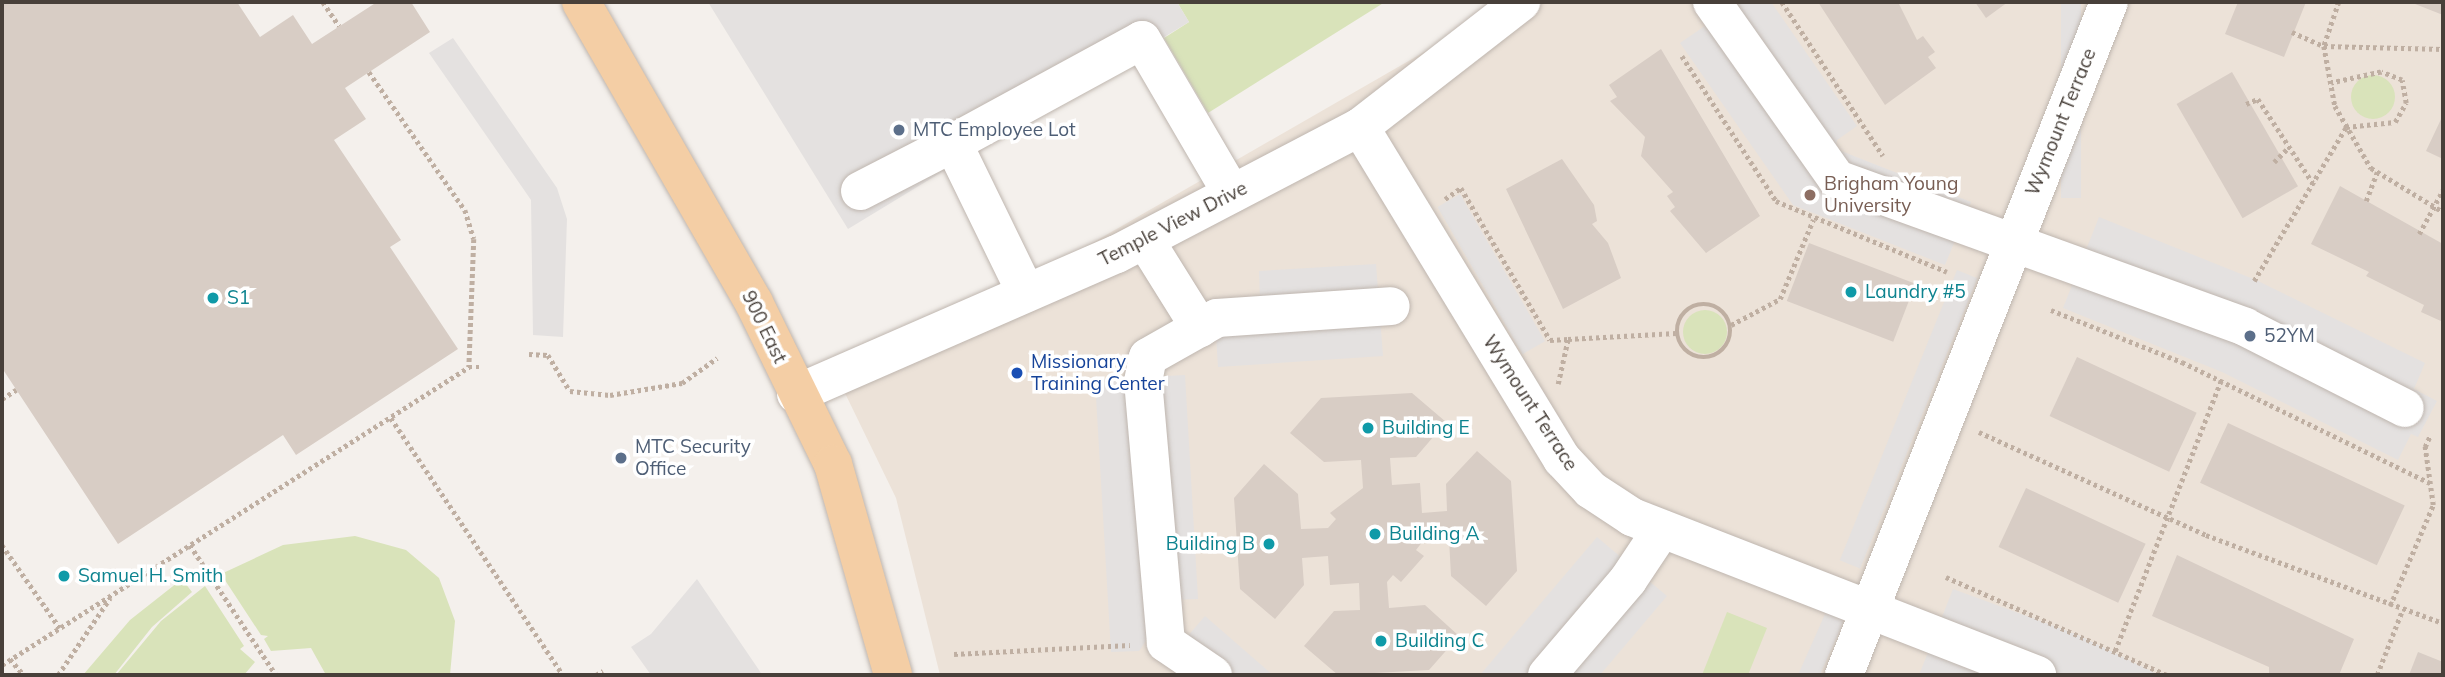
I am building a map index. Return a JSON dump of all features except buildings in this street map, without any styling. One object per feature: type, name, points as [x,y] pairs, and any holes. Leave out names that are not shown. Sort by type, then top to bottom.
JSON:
[{"type":"main road","name":"900 East","points":[[581,2],[754,303],[841,485],[893,675]]},
{"type":"street","name":"Temple View Drive","points":[[796,394],[1145,240],[1360,127],[1521,2]]},
{"type":"street","points":[[1712,2],[1837,179],[2245,327],[2419,418]]},
{"type":"street","name":"Wymount Terrace","points":[[1844,675],[1867,610],[2109,2]]},
{"type":"street","points":[[860,191],[1142,40],[1232,194]]},
{"type":"street","name":"Wymount Terrace","points":[[1360,127],[1562,459],[1591,490],[1662,529],[1867,610]]},
{"type":"street","points":[[953,143],[1026,293]]},
{"type":"street","points":[[1145,240],[1200,328]]},
{"type":"street","points":[[1213,675],[1166,643],[1143,382],[1148,357],[1217,318],[1391,306]]},
{"type":"street","points":[[1547,675],[1628,580],[1662,529]]},
{"type":"street","points":[[1867,610],[2037,675]]},
{"type":"path","points":[[323,2],[339,26]]},
{"type":"path","points":[[1782,2],[1885,159],[1897,164]]},
{"type":"path","points":[[2339,2],[2324,47],[2331,83],[2346,127],[2378,172],[2443,212]]},
{"type":"path","points":[[2292,32],[2324,47],[2443,49]]},
{"type":"path","points":[[1682,56],[1776,201],[1813,220],[1947,272]]},
{"type":"path","points":[[369,72],[465,210],[474,239],[469,367]]},
{"type":"path","points":[[2331,83],[2381,72],[2402,80],[2406,103],[2395,122],[2346,127]]},
{"type":"path","points":[[2246,104],[2258,99],[2313,183]]},
{"type":"path","points":[[2254,281],[2346,127]]},
{"type":"path","points":[[2274,162],[2289,146]]},
{"type":"path","points":[[2366,201],[2378,172]]},
{"type":"path","points":[[1435,190],[1443,201],[1461,188],[1550,340],[1676,333]]},
{"type":"path","points":[[2419,234],[2443,190]]},
{"type":"path","points":[[1731,325],[1780,299],[1813,220]]},
{"type":"path","points":[[1698,304],[1718,308],[1731,325],[1728,345],[1709,359],[1687,354],[1676,333],[1682,315],[1698,304]]},
{"type":"path","points":[[2051,310],[2221,380],[2430,483]]},
{"type":"path","points":[[1555,400],[1568,339]]},
{"type":"path","points":[[529,354],[548,355],[570,391],[610,395],[682,383],[718,358]]},
{"type":"path","points":[[2,665],[469,367],[480,367]]},
{"type":"path","points":[[2115,651],[2221,380]]},
{"type":"path","points":[[2,399],[16,390]]},
{"type":"path","points":[[1944,417],[2167,517],[2402,611],[2443,624]]},
{"type":"path","points":[[391,418],[563,675]]},
{"type":"path","points":[[2390,606],[2433,505],[2419,418]]},
{"type":"path","points":[[2,545],[60,628]]},
{"type":"path","points":[[190,545],[276,675]]},
{"type":"path","points":[[1946,577],[2167,675]]},
{"type":"path","points":[[58,675],[112,594]]},
{"type":"path","points":[[2377,675],[2402,611]]},
{"type":"path","points":[[954,654],[1166,643]]},
{"type":"path","points":[[10,659],[24,675]]},
{"type":"path","points":[[596,675],[603,671]]},
{"type":"shaded area","name":"MTC Employee Lot","points":[[708,2],[1177,2],[1189,22],[848,229]]},
{"type":"shaded area","name":"Brigham Young University","points":[[1511,2],[2443,2],[2443,675],[940,675],[896,498],[842,387]]},
{"type":"shaded area","points":[[1740,2],[1771,2],[1857,126],[1837,140],[1836,149],[1971,202],[1945,265],[1793,205],[1680,43]]},
{"type":"shaded area","points":[[2061,2],[2081,2],[2081,198],[2061,198]]},
{"type":"shaded area","points":[[453,38],[557,188],[567,219],[563,337],[533,335],[531,200],[429,53]]},
{"type":"shaded area","points":[[1460,194],[1545,341],[1522,354],[1437,207]]},
{"type":"shaded area","name":"52YM","points":[[2099,217],[2256,280],[2425,363],[2414,389],[2437,401],[2418,437],[2411,434],[2398,460],[2222,372],[2063,308]]},
{"type":"shaded area","points":[[1376,264],[1383,356],[1218,367],[1214,303],[1260,300],[1259,271]]},
{"type":"shaded area","points":[[1957,270],[1977,278],[1860,568],[1840,560]]},
{"type":"shaded area","points":[[1185,375],[1198,599],[1173,600],[1139,651],[1111,652],[1095,380]]},
{"type":"shaded area","points":[[1597,537],[1667,596],[1600,675],[1480,675]]},
{"type":"shaded area","points":[[697,579],[762,675],[651,675],[631,647],[651,634]]},
{"type":"shaded area","points":[[1953,589],[2078,635],[2159,675],[1919,675]]},
{"type":"shaded area","points":[[1826,612],[1844,620],[1820,675],[1798,674]]},
{"type":"shaded area","points":[[1205,616],[1273,675],[1229,675],[1186,638]]},
{"type":"green space","points":[[1177,2],[1385,2],[1208,113],[1164,38],[1189,22]]},
{"type":"green space","points":[[2373,75],[2382,76],[2389,81],[2394,88],[2394,106],[2389,113],[2382,118],[2373,119],[2364,118],[2357,113],[2352,106],[2351,97],[2352,88],[2357,81],[2364,76]]},
{"type":"green space","points":[[1705,310],[1714,311],[1721,316],[1726,323],[1726,341],[1721,348],[1714,353],[1705,354],[1696,353],[1689,348],[1684,341],[1683,332],[1684,323],[1689,316],[1696,311]]},
{"type":"green space","points":[[355,536],[406,550],[439,578],[455,621],[450,675],[326,675],[311,648],[271,651],[264,639],[268,636],[261,635],[221,574],[283,545]]},
{"type":"green space","points":[[182,579],[192,592],[152,627],[114,675],[83,675],[130,620]]},
{"type":"green space","points":[[205,586],[244,646],[240,649],[255,662],[244,675],[116,675],[161,621]]},
{"type":"green space","points":[[1727,612],[1767,628],[1748,675],[1702,675]]},
{"type":"place","name":"MTC Employee Lot","points":[[899,130]]},
{"type":"place","name":"Brigham Young University","points":[[1810,195]]},
{"type":"place","name":"Laundry #5","points":[[1851,292]]},
{"type":"place","name":"S1","points":[[213,298]]},
{"type":"place","name":"52YM","points":[[2250,336]]},
{"type":"place","name":"Missionary Training Center","points":[[1017,373]]},
{"type":"place","name":"Building E","points":[[1368,428]]},
{"type":"place","name":"MTC Security Office","points":[[621,458]]},
{"type":"place","name":"Building A","points":[[1375,534]]},
{"type":"place","name":"Building B","points":[[1269,544]]},
{"type":"place","name":"Samuel H. Smith","points":[[64,576]]},
{"type":"place","name":"Building C","points":[[1381,641]]}]
